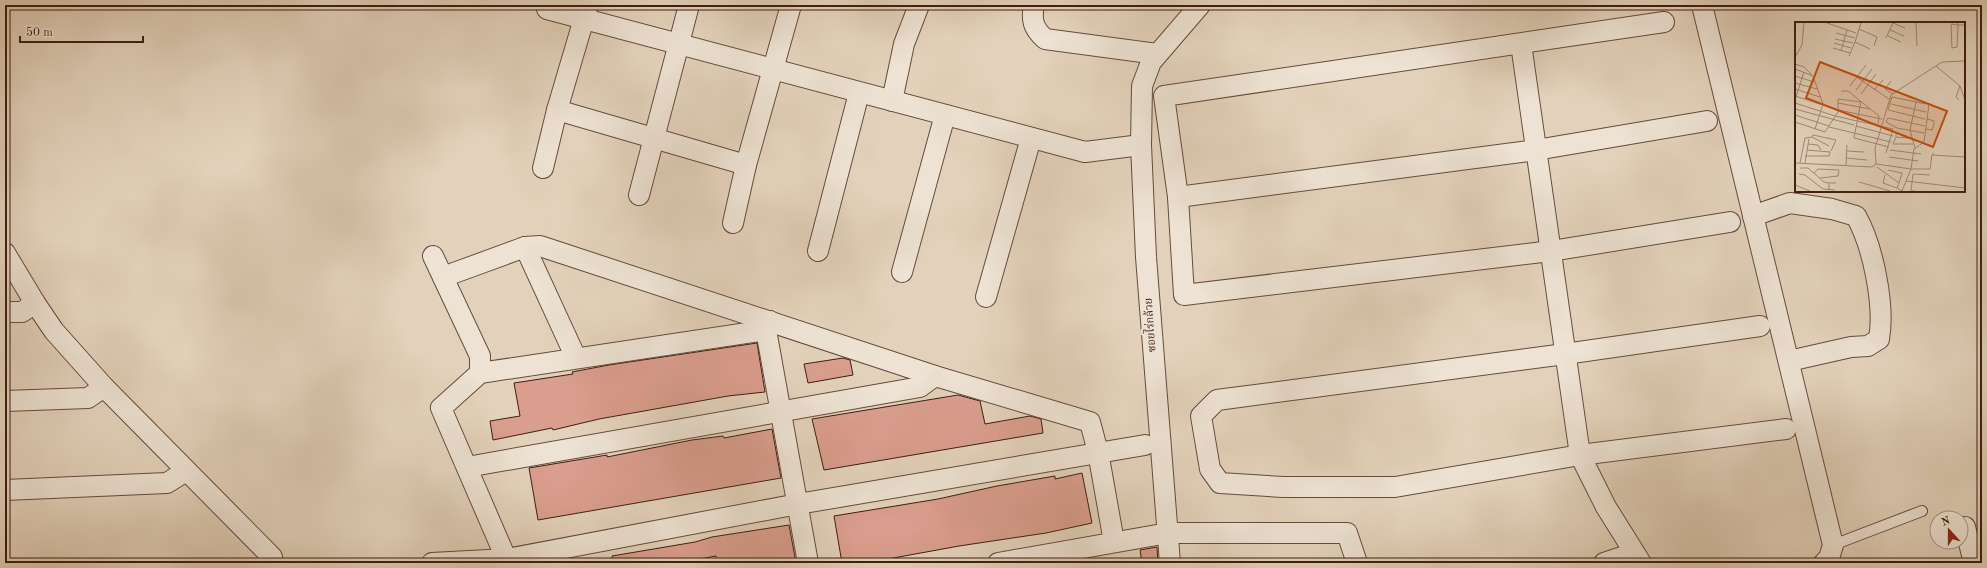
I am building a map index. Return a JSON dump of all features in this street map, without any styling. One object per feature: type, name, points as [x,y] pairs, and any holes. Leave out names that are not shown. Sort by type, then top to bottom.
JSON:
[{"type":"street","points":[[639,195],[689,5]]},
{"type":"street","points":[[733,222],[746,165],[791,5]]},
{"type":"street","points":[[892,101],[904,44],[919,5]]},
{"type":"street","points":[[1034,5],[1032,18],[1036,31],[1045,39],[1157,54]]},
{"type":"street","name":"ซอยไร่กล้วย","points":[[1170,563],[1147,265],[1140,145],[1142,86],[1151,62],[1200,5]]},
{"type":"street","points":[[1702,5],[1833,544],[1829,558],[1824,563]]},
{"type":"street","points":[[547,9],[586,12],[678,44],[1085,152],[1140,145]]},
{"type":"street","points":[[543,168],[586,12]]},
{"type":"street","points":[[1664,22],[1164,96],[1178,197],[1184,294],[1551,251],[1730,222]]},
{"type":"street","points":[[1521,44],[1580,455],[1606,507],[1638,558],[1604,563]]},
{"type":"street","points":[[818,251],[860,93]]},
{"type":"street","points":[[558,110],[746,165]]},
{"type":"street","points":[[902,272],[945,115]]},
{"type":"street","points":[[1178,197],[1536,150],[1707,121]]},
{"type":"street","points":[[986,297],[1031,138]]},
{"type":"street","points":[[1753,216],[1790,203],[1832,209],[1856,216],[1863,228],[1871,255],[1880,304],[1881,327],[1879,339],[1868,346],[1851,347],[1789,361]]},
{"type":"street","points":[[443,277],[525,247],[540,246],[768,326],[1090,422],[1098,452],[1114,542]]},
{"type":"street","points":[[525,247],[576,358]]},
{"type":"street","points":[[5,253],[35,303],[54,330],[104,387],[272,557],[273,563]]},
{"type":"street","points":[[433,256],[480,356],[480,373]]},
{"type":"street","points":[[5,312],[22,312],[35,303]]},
{"type":"street","points":[[507,561],[441,408],[480,373],[768,326]]},
{"type":"street","points":[[768,326],[781,412],[808,563]]},
{"type":"street","points":[[1760,326],[1565,354],[1217,400],[1201,416],[1210,469],[1220,483],[1283,487],[1395,487],[1580,455],[1786,430]]},
{"type":"street","points":[[467,467],[920,388],[935,376]]},
{"type":"street","points":[[5,401],[88,398],[104,387]]},
{"type":"street","points":[[432,563],[507,561],[798,504],[1145,445]]},
{"type":"street","points":[[5,490],[167,483],[186,471]]},
{"type":"street","points":[[998,563],[1168,533],[1347,533],[1357,563]]},
{"type":"street","points":[[1969,543],[1974,563]]},
{"type":"lane","points":[[1833,544],[1922,511]]},
{"type":"building","points":[[757,343],[765,392],[728,396],[599,419],[553,430],[552,428],[493,440],[490,421],[520,416],[514,383],[573,374],[572,372],[609,365]]},
{"type":"building","points":[[843,358],[850,360],[853,375],[808,383],[804,364]]},
{"type":"building","points":[[958,395],[980,401],[985,424],[1030,416],[1041,419],[1043,433],[824,470],[812,419]]},
{"type":"building","points":[[772,429],[781,478],[538,520],[529,468],[607,455],[607,457],[692,440],[723,436],[724,438]]},
{"type":"building","points":[[1082,473],[1092,523],[1046,533],[959,546],[866,563],[842,563],[834,516],[938,499],[997,486],[1055,476],[1055,479]]},
{"type":"building","points":[[789,525],[796,563],[717,563],[716,556],[684,563],[613,563],[612,556],[695,542],[712,537]]},
{"type":"building","points":[[1157,547],[1158,563],[1142,563],[1140,550]]}]
